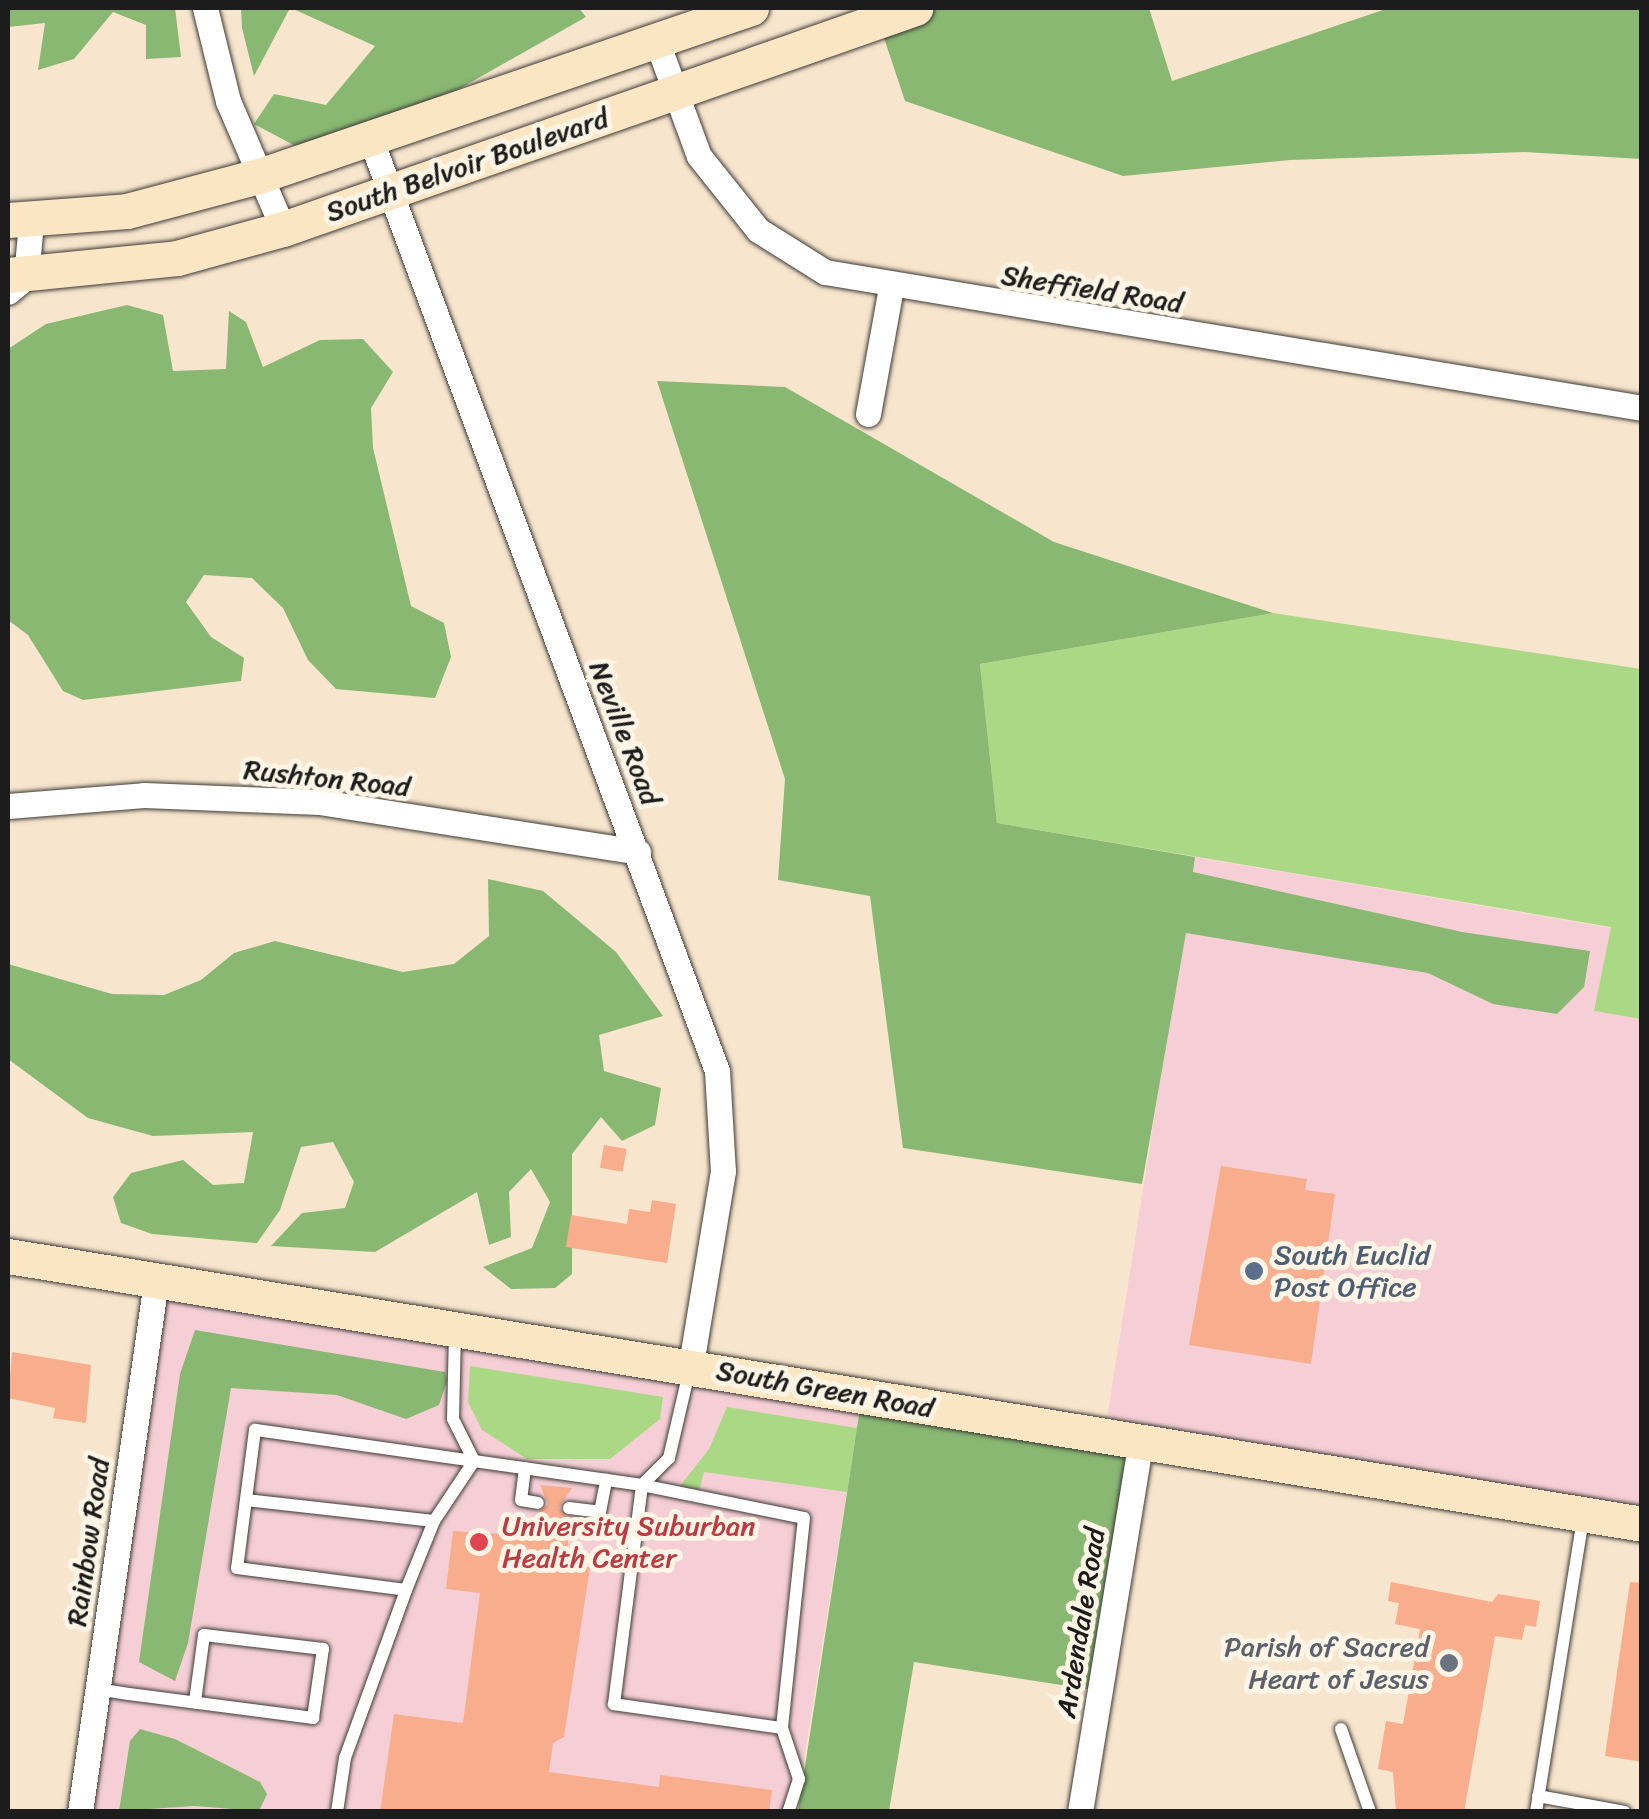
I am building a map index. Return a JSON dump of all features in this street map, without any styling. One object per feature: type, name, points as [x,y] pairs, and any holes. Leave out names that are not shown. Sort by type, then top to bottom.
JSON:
[{"type":"street","points":[[205,8],[228,101],[283,229]]},
{"type":"street","name":"South Belvoir Boulevard","points":[[19,221],[127,211],[258,176],[752,8]]},
{"type":"street","name":"South Belvoir Boulevard","points":[[14,281],[177,258],[283,229],[915,8]]},
{"type":"street","name":"Sheffield Road","points":[[657,42],[698,156],[758,230],[825,272],[891,287],[1642,408]]},
{"type":"street","name":"Neville Road","points":[[370,140],[717,1071],[722,1172],[691,1365]]},
{"type":"street","points":[[14,281],[19,221]]},
{"type":"street","points":[[868,414],[891,287]]},
{"type":"street","name":"Rushton Road","points":[[8,806],[144,795],[320,802],[638,852]]},
{"type":"street","name":"South Green Road","points":[[8,1256],[1642,1524]]},
{"type":"street","name":"Rainbow Road","points":[[80,1812],[156,1281]]},
{"type":"street","name":"Ardendale Road","points":[[1080,1812],[1140,1444]]},
{"type":"lane","points":[[455,1328],[453,1419],[474,1461]]},
{"type":"lane","points":[[691,1365],[669,1458],[642,1484],[614,1704],[782,1728]]},
{"type":"lane","points":[[406,1590],[237,1568],[256,1430],[642,1484],[804,1518],[782,1728],[799,1779],[788,1812]]},
{"type":"lane","points":[[337,1812],[345,1758],[406,1590],[434,1521],[474,1461]]},
{"type":"lane","points":[[525,1468],[520,1500],[538,1503]]},
{"type":"lane","points":[[569,1508],[600,1512],[606,1480]]},
{"type":"lane","points":[[246,1500],[434,1521]]},
{"type":"lane","points":[[1536,1812],[1584,1515]]},
{"type":"lane","points":[[97,1689],[313,1718],[323,1649],[204,1635],[195,1702]]},
{"type":"lane","points":[[1341,1729],[1370,1812]]},
{"type":"lane","points":[[1538,1796],[1625,1812]]},
{"type":"shaded area","points":[[1195,857],[1611,928],[1594,1011],[1641,1019],[1641,1524],[1104,1438]]},
{"type":"shaded area","name":"University Suburban Health Center","points":[[156,1281],[862,1395],[796,1811],[80,1812]]},
{"type":"green space","points":[[8,8],[175,8],[181,57],[146,59],[146,25],[113,12],[74,59],[38,70],[45,23],[8,27]]},
{"type":"green space","points":[[241,8],[290,8],[254,76],[242,28]]},
{"type":"green space","points":[[291,8],[579,8],[586,17],[445,97],[303,150],[254,124],[274,94],[326,105],[375,46]]},
{"type":"green space","points":[[915,8],[1149,8],[1172,81],[1389,8],[1641,8],[1641,159],[1525,152],[1290,160],[1123,176],[905,101],[878,20]]},
{"type":"green space","points":[[127,305],[163,315],[173,371],[226,369],[229,311],[246,322],[263,367],[320,340],[363,339],[393,372],[371,408],[373,448],[411,606],[444,623],[451,657],[435,698],[336,689],[308,660],[283,608],[252,578],[204,575],[186,602],[211,637],[244,658],[241,681],[83,700],[63,691],[28,635],[8,620],[8,349],[46,324]]},
{"type":"green space","points":[[657,381],[785,387],[1054,542],[1273,613],[980,664],[997,823],[1195,857],[1193,872],[1462,932],[1590,951],[1584,987],[1557,1014],[1493,1004],[1428,973],[1186,933],[1142,1184],[903,1148],[870,896],[778,880],[785,779]]},
{"type":"green space","points":[[1273,613],[1641,669],[1641,1019],[1594,1011],[1611,927],[997,823],[980,664]]},
{"type":"green space","points":[[488,879],[543,891],[616,952],[663,1016],[599,1035],[604,1071],[661,1088],[655,1125],[622,1141],[601,1117],[572,1154],[572,1274],[555,1288],[511,1289],[483,1267],[532,1248],[550,1202],[531,1169],[509,1192],[511,1237],[489,1245],[477,1192],[375,1252],[271,1246],[302,1213],[345,1208],[354,1182],[333,1142],[301,1147],[280,1210],[257,1243],[152,1234],[121,1223],[113,1197],[131,1173],[183,1160],[213,1185],[244,1183],[253,1132],[153,1136],[88,1118],[8,1059],[8,964],[112,994],[164,995],[201,980],[234,953],[275,941],[403,972],[454,964],[489,936]]},
{"type":"green space","points":[[195,1330],[445,1372],[447,1381],[439,1405],[406,1419],[337,1395],[231,1388],[188,1643],[175,1681],[139,1662],[180,1374]]},
{"type":"green space","points":[[470,1366],[663,1397],[660,1419],[610,1459],[527,1459],[482,1430],[468,1402]]},
{"type":"green space","points":[[862,1395],[1140,1444],[1100,1691],[914,1662],[889,1811],[798,1812]]},
{"type":"green space","points":[[727,1407],[857,1428],[847,1492],[704,1472],[699,1491],[680,1486],[709,1449]]},
{"type":"green space","points":[[140,1729],[175,1739],[260,1782],[267,1794],[259,1811],[194,1806],[119,1811],[130,1741]]},
{"type":"building","points":[[604,1145],[627,1149],[623,1172],[600,1168]]},
{"type":"building","points":[[1221,1166],[1307,1179],[1305,1190],[1335,1194],[1311,1364],[1189,1345]]},
{"type":"building","points":[[652,1200],[676,1204],[667,1263],[566,1247],[571,1215],[627,1224],[629,1209],[650,1212]]},
{"type":"building","points":[[12,1352],[91,1365],[86,1423],[53,1418],[55,1408],[8,1398]]},
{"type":"building","points":[[540,1485],[572,1488],[559,1508],[568,1518],[568,1564],[590,1567],[564,1737],[553,1743],[549,1772],[659,1787],[660,1775],[772,1790],[769,1812],[380,1812],[394,1714],[463,1723],[480,1593],[446,1589],[453,1531],[534,1536],[537,1513],[548,1504]]},
{"type":"building","points":[[1391,1582],[1492,1602],[1498,1594],[1540,1601],[1536,1627],[1525,1625],[1522,1640],[1495,1636],[1464,1812],[1396,1812],[1393,1772],[1378,1769],[1386,1721],[1403,1724],[1420,1629],[1395,1624],[1399,1603],[1388,1601]]},
{"type":"building","points":[[1630,1582],[1642,1583],[1642,1762],[1605,1756]]},
{"type":"place","name":"South Euclid Post Office","points":[[1254,1271]]},
{"type":"place","name":"University Suburban Health Center","points":[[479,1542]]},
{"type":"place","name":"Parish of Sacred Heart of Jesus","points":[[1449,1663]]}]
